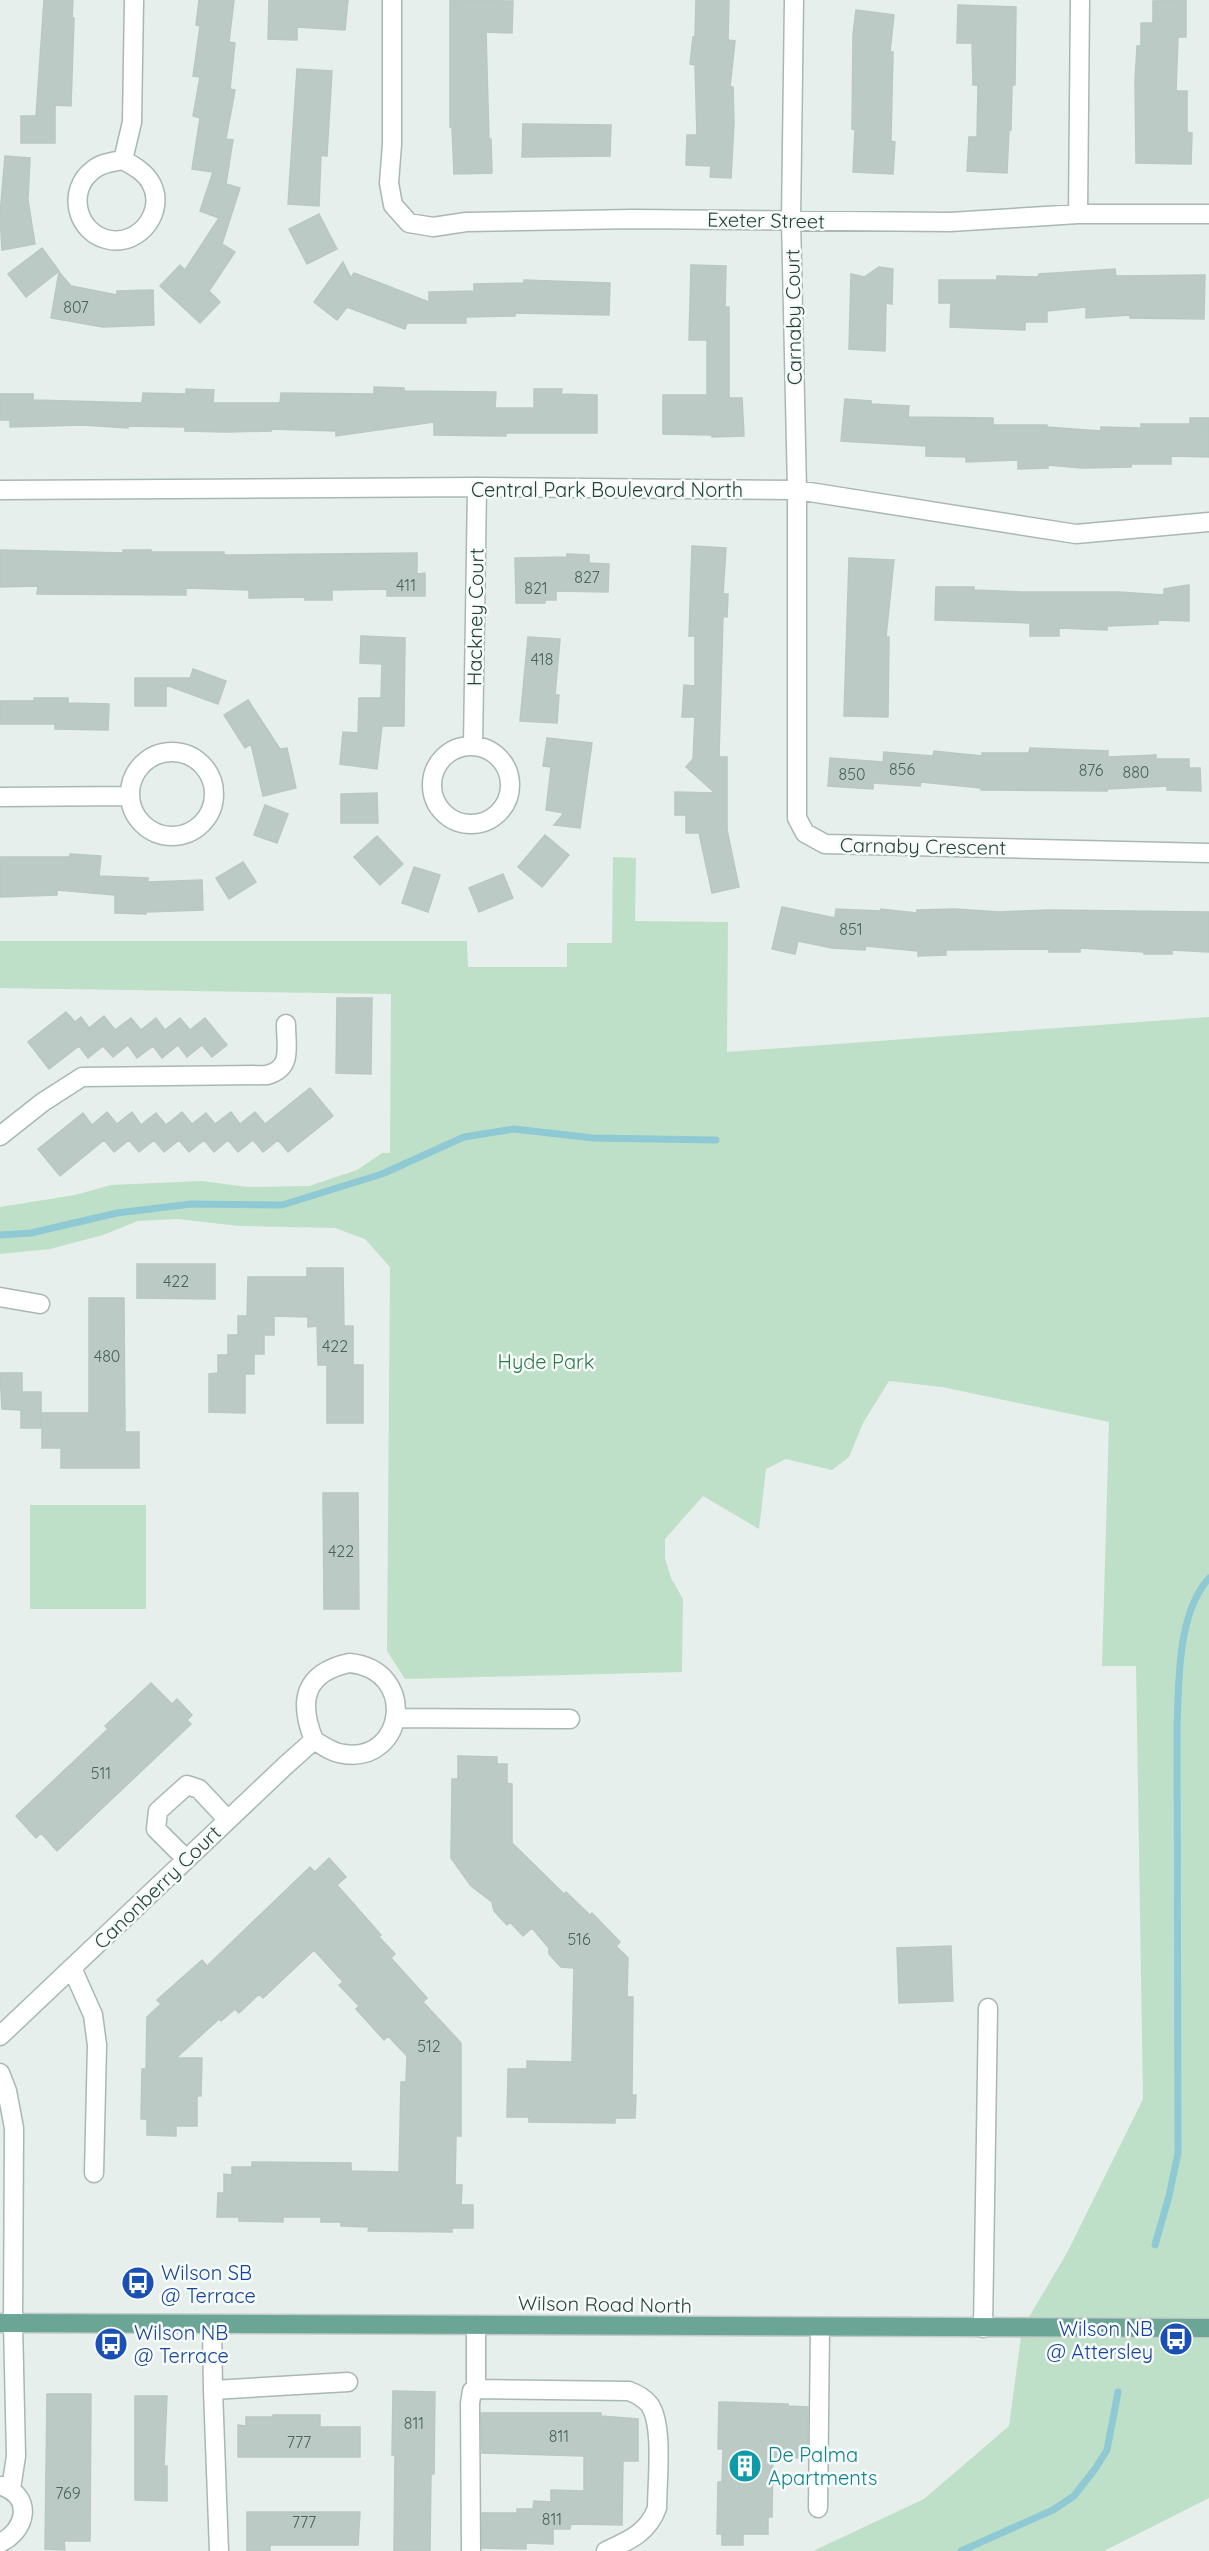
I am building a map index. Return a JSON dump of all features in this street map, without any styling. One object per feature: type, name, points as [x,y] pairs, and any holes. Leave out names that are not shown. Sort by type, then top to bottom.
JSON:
[{"type":"main road","name":"Wilson Road North","points":[[6,2323],[1209,2328]]},
{"type":"street","points":[[123,160],[132,122],[134,0]]},
{"type":"street","name":"Exeter Street","points":[[392,0],[392,144],[389,183],[393,205],[409,223],[433,227],[466,222],[633,219],[950,222],[1078,214],[1209,214]]},
{"type":"street","name":"Carnaby Court","points":[[794,0],[791,220],[797,490]]},
{"type":"street","points":[[1078,214],[1080,0]]},
{"type":"street","points":[[123,160],[144,173],[152,183],[156,195],[155,207],[145,229],[135,237],[111,240],[99,237],[88,229],[80,217],[77,204],[78,190],[84,178],[94,168],[123,160]]},
{"type":"street","name":"Central Park Boulevard North","points":[[0,490],[477,487],[797,490],[1076,534],[1209,522]]},
{"type":"street","name":"Hackney Court","points":[[473,746],[477,487]]},
{"type":"street","name":"Carnaby Crescent","points":[[797,490],[796,818],[805,833],[825,844],[1209,853]]},
{"type":"street","points":[[473,746],[489,751],[502,762],[508,775],[510,789],[506,802],[491,819],[464,824],[445,815],[436,804],[431,785],[434,772],[449,752],[473,746]]},
{"type":"street","points":[[177,752],[192,757],[204,766],[214,789],[213,803],[207,817],[197,828],[179,836],[165,836],[148,829],[138,819],[129,796],[131,782],[145,761],[158,754],[177,752]]},
{"type":"street","points":[[0,797],[129,796]]},
{"type":"street","points":[[0,1136],[43,1102],[82,1077],[267,1075],[279,1072],[286,1063],[286,1024]]},
{"type":"street","points":[[0,1297],[40,1304]]},
{"type":"street","points":[[349,1663],[361,1664],[382,1675],[392,1687],[397,1711],[396,1718],[387,1738],[374,1749],[359,1755],[343,1754],[314,1740],[307,1722],[306,1695],[314,1681],[330,1667],[349,1663]]},
{"type":"street","points":[[396,1718],[570,1719]]},
{"type":"street","name":"Canonberry Court","points":[[0,2036],[186,1858],[314,1740]]},
{"type":"street","points":[[186,1858],[156,1829],[158,1811],[187,1785],[199,1789],[228,1820]]},
{"type":"street","points":[[72,1968],[93,2015],[96,2035],[98,2072],[94,2174]]},
{"type":"street","points":[[983,2328],[988,2008]]},
{"type":"street","points":[[0,2073],[7,2091],[14,2128],[6,2323],[16,2456],[6,2487],[21,2502],[23,2519],[15,2534],[0,2543]]},
{"type":"street","points":[[212,2325],[219,2551]]},
{"type":"street","points":[[476,2325],[476,2389]]},
{"type":"street","points":[[818,2508],[820,2328]]},
{"type":"street","points":[[213,2390],[348,2382]]},
{"type":"street","points":[[471,2551],[470,2403],[472,2391],[476,2389],[629,2391],[641,2396],[650,2405],[657,2427],[657,2508],[645,2530],[606,2551]]},
{"type":"green space","name":"Hyde Park","points":[[613,857],[636,858],[635,921],[728,922],[727,1052],[1209,1017],[1209,2498],[1104,2551],[813,2551],[924,2499],[1009,2426],[1022,2329],[1068,2251],[1143,2099],[1136,1666],[1102,1666],[1109,1422],[942,1387],[889,1381],[863,1423],[849,1457],[832,1470],[786,1459],[766,1469],[759,1529],[703,1496],[665,1539],[665,1558],[671,1578],[683,1599],[682,1672],[405,1679],[387,1651],[390,1267],[365,1239],[335,1228],[240,1226],[177,1219],[138,1221],[103,1235],[50,1249],[0,1254],[0,1207],[75,1195],[111,1185],[201,1181],[248,1187],[309,1186],[357,1170],[382,1153],[390,1153],[391,994],[0,988],[0,941],[467,941],[468,967],[567,967],[567,943],[612,943]]},
{"type":"green space","points":[[30,1505],[146,1505],[146,1609],[30,1609]]},
{"type":"building","points":[[44,0],[73,0],[71,106],[55,105],[55,143],[21,143],[21,116],[36,116]]},
{"type":"building","points":[[199,0],[234,0],[229,42],[235,43],[230,89],[235,90],[226,139],[233,140],[226,184],[240,188],[222,244],[235,252],[209,291],[220,302],[200,323],[160,286],[180,265],[185,270],[219,218],[200,211],[213,172],[192,169],[200,118],[193,116],[200,77],[193,76],[200,26],[196,25]]},
{"type":"building","points":[[269,0],[348,0],[345,30],[297,27],[297,40],[268,39]]},
{"type":"building","points":[[450,0],[513,1],[512,33],[486,32],[492,173],[454,174],[452,127],[450,127]]},
{"type":"building","points":[[696,0],[729,0],[728,40],[735,41],[730,87],[733,87],[734,123],[731,178],[710,177],[711,166],[686,165],[687,135],[697,135],[695,65],[690,64],[693,37],[695,37]]},
{"type":"building","points":[[1186,0],[1186,37],[1178,37],[1176,91],[1187,91],[1187,132],[1192,133],[1191,164],[1136,163],[1135,81],[1137,46],[1141,46],[1141,23],[1153,23],[1153,1]]},
{"type":"building","points":[[958,5],[1016,7],[1015,85],[1012,85],[1007,173],[967,171],[969,137],[977,137],[978,85],[973,85],[972,43],[957,43]]},
{"type":"building","points":[[856,10],[894,15],[890,52],[893,52],[891,141],[895,142],[893,174],[853,172],[855,130],[852,129],[853,35]]},
{"type":"building","points":[[297,69],[332,71],[327,156],[321,155],[319,206],[288,204]]},
{"type":"building","points":[[523,124],[611,125],[610,156],[522,157]]},
{"type":"building","points":[[5,156],[30,158],[28,200],[35,244],[2,250],[0,215]]},
{"type":"building","points":[[319,214],[337,249],[307,264],[289,229]]},
{"type":"building","points":[[42,248],[59,271],[26,297],[8,274]]},
{"type":"building","points":[[343,262],[351,278],[354,273],[429,302],[429,292],[474,291],[474,284],[524,283],[524,280],[610,283],[609,315],[515,313],[515,316],[466,317],[466,323],[407,323],[405,329],[347,307],[337,320],[314,302]]},
{"type":"building","points":[[691,265],[726,266],[725,307],[729,307],[729,398],[742,398],[744,436],[663,434],[663,395],[707,395],[707,340],[689,340]]},
{"type":"building","points":[[879,267],[893,269],[892,304],[886,303],[885,351],[849,349],[851,274],[864,277]]},
{"type":"building","points":[[1115,269],[1116,276],[1205,275],[1204,319],[1130,318],[1130,315],[1086,318],[1086,307],[1047,311],[1047,322],[1025,322],[1025,330],[950,327],[951,303],[939,303],[939,280],[997,280],[997,276],[1038,277],[1039,274]]},
{"type":"building","points":[[59,272],[71,286],[117,295],[117,291],[153,290],[154,325],[103,327],[51,318]]},
{"type":"building","points":[[374,387],[404,388],[404,391],[496,392],[495,408],[534,408],[534,389],[562,389],[561,394],[597,395],[597,433],[506,433],[506,436],[434,435],[434,422],[336,436],[336,431],[271,429],[271,431],[226,432],[185,431],[185,427],[128,426],[128,428],[83,425],[10,427],[10,420],[0,420],[0,394],[33,394],[33,400],[142,403],[143,393],[186,394],[186,389],[214,390],[213,403],[280,403],[281,393],[374,394]]},
{"type":"building","points":[[845,399],[871,401],[871,404],[909,406],[908,417],[993,418],[993,425],[1047,425],[1047,427],[1101,431],[1101,427],[1141,428],[1141,424],[1190,424],[1190,418],[1209,418],[1209,457],[1171,456],[1171,464],[1131,464],[1131,467],[1082,468],[1048,465],[1048,468],[1018,469],[1018,460],[966,462],[966,457],[926,456],[926,446],[841,441]]},
{"type":"building","points":[[692,546],[726,548],[723,594],[728,594],[727,617],[723,616],[719,757],[727,757],[727,830],[739,887],[712,893],[699,833],[686,833],[686,815],[675,815],[675,792],[715,793],[686,767],[693,759],[695,717],[682,717],[684,685],[695,686],[695,636],[689,636]]},
{"type":"building","points":[[0,550],[123,553],[123,550],[151,550],[151,552],[224,552],[224,555],[417,553],[417,574],[425,573],[425,596],[387,596],[387,589],[332,590],[332,600],[305,600],[305,597],[249,598],[249,590],[186,588],[186,595],[37,594],[38,586],[0,587]]},
{"type":"building","points":[[567,554],[589,555],[589,563],[609,564],[608,592],[556,591],[556,600],[545,600],[545,603],[516,603],[515,558],[567,557]]},
{"type":"building","points":[[849,558],[894,560],[886,637],[889,637],[888,717],[844,716]]},
{"type":"building","points":[[1189,585],[1189,621],[1158,620],[1158,624],[1107,626],[1107,630],[1059,628],[1059,636],[1030,636],[1030,623],[935,620],[936,587],[974,587],[974,590],[1021,592],[1118,592],[1164,595],[1164,589]]},
{"type":"building","points":[[361,636],[405,638],[404,726],[382,726],[377,769],[340,764],[343,732],[358,733],[359,698],[381,698],[382,664],[360,663]]},
{"type":"building","points":[[528,637],[560,639],[555,695],[559,695],[557,723],[520,721]]},
{"type":"building","points":[[193,669],[226,681],[218,704],[166,685],[166,706],[135,706],[135,678],[190,678]]},
{"type":"building","points":[[34,698],[68,698],[68,703],[109,704],[108,730],[55,729],[55,724],[0,724],[0,701],[34,701]]},
{"type":"building","points":[[248,700],[280,749],[287,748],[296,788],[263,796],[251,744],[245,748],[224,715]]},
{"type":"building","points":[[547,738],[592,743],[580,828],[554,825],[564,813],[546,810],[551,767],[543,766]]},
{"type":"building","points":[[1030,748],[1108,751],[1108,757],[1156,755],[1156,759],[1189,759],[1189,768],[1200,768],[1201,791],[1167,790],[1167,786],[1107,789],[1107,791],[981,790],[981,788],[921,782],[920,786],[873,783],[873,789],[828,786],[830,758],[883,762],[884,752],[933,756],[934,751],[982,756],[982,753],[1029,753]]},
{"type":"building","points":[[377,793],[378,823],[341,823],[341,794]]},
{"type":"building","points":[[265,805],[288,814],[277,843],[254,835]]},
{"type":"building","points":[[545,835],[569,855],[542,887],[518,867]]},
{"type":"building","points":[[377,836],[403,864],[380,885],[354,857]]},
{"type":"building","points":[[70,854],[101,856],[99,876],[148,878],[148,882],[202,880],[203,910],[146,912],[146,914],[115,913],[115,895],[57,890],[57,895],[0,897],[0,857],[70,857]]},
{"type":"building","points":[[243,862],[256,882],[229,899],[216,878]]},
{"type":"building","points":[[414,867],[440,875],[428,912],[402,903]]},
{"type":"building","points":[[503,874],[513,898],[479,912],[469,888]]},
{"type":"building","points":[[782,907],[835,918],[836,909],[881,911],[881,909],[917,913],[917,910],[955,909],[999,912],[1049,910],[1209,912],[1209,952],[1172,950],[1172,954],[1144,954],[1144,952],[1080,948],[1080,952],[1049,952],[1049,949],[946,950],[946,955],[918,956],[918,951],[866,946],[865,950],[832,948],[798,941],[795,954],[772,949]]},
{"type":"building","points":[[337,998],[372,998],[371,1074],[336,1073]]},
{"type":"building","points":[[66,1012],[75,1022],[81,1017],[89,1028],[104,1016],[115,1030],[131,1018],[141,1030],[156,1018],[165,1030],[180,1018],[190,1030],[205,1018],[227,1045],[212,1057],[202,1045],[187,1057],[178,1045],[162,1058],[153,1046],[137,1058],[128,1045],[113,1057],[103,1046],[88,1058],[79,1046],[49,1069],[28,1042]]},
{"type":"building","points":[[310,1088],[333,1116],[288,1152],[278,1140],[263,1152],[253,1140],[238,1152],[228,1140],[214,1152],[204,1140],[189,1152],[179,1140],[164,1152],[154,1140],[139,1152],[129,1140],[114,1152],[104,1140],[60,1176],[38,1149],[83,1113],[92,1125],[107,1112],[117,1124],[132,1112],[141,1125],[156,1113],[166,1125],[182,1112],[192,1124],[206,1113],[215,1124],[231,1112],[240,1124],[255,1112],[265,1124]]},
{"type":"building","points":[[137,1264],[215,1264],[215,1299],[137,1298]]},
{"type":"building","points":[[307,1268],[343,1268],[344,1326],[353,1326],[353,1365],[363,1365],[363,1423],[327,1423],[327,1365],[318,1365],[317,1326],[308,1327],[308,1317],[274,1316],[274,1335],[264,1335],[264,1354],[254,1354],[254,1374],[245,1374],[245,1413],[209,1412],[209,1374],[218,1373],[218,1355],[228,1355],[228,1335],[238,1335],[238,1316],[247,1316],[248,1277],[307,1277]]},
{"type":"building","points":[[89,1298],[124,1298],[125,1432],[139,1432],[139,1468],[61,1468],[61,1448],[42,1448],[42,1413],[89,1413]]},
{"type":"building","points":[[0,1373],[22,1373],[22,1392],[41,1392],[41,1428],[21,1428],[21,1410],[2,1409]]},
{"type":"building","points":[[323,1493],[358,1493],[359,1609],[324,1609]]},
{"type":"building","points":[[151,1683],[172,1704],[177,1699],[192,1715],[187,1720],[191,1724],[57,1851],[41,1833],[36,1838],[16,1816],[108,1729],[105,1726]]},
{"type":"building","points":[[458,1756],[497,1757],[497,1764],[507,1764],[507,1783],[512,1784],[512,1843],[564,1894],[566,1892],[590,1915],[592,1913],[620,1942],[616,1946],[628,1958],[627,1997],[633,1997],[632,2095],[636,2095],[635,2118],[615,2118],[615,2123],[529,2122],[529,2117],[507,2117],[508,2069],[527,2069],[527,2061],[572,2062],[574,1968],[561,1967],[549,1954],[549,1948],[532,1928],[523,1936],[510,1922],[507,1925],[494,1911],[492,1902],[471,1886],[451,1858],[452,1779],[458,1779]]},
{"type":"building","points":[[329,1858],[346,1877],[337,1885],[395,1954],[391,1958],[427,1998],[423,2002],[461,2043],[461,2136],[456,2136],[455,2185],[462,2185],[461,2205],[473,2205],[473,2228],[452,2228],[452,2232],[368,2231],[369,2227],[341,2226],[341,2222],[321,2222],[321,2217],[283,2217],[283,2222],[239,2221],[239,2217],[217,2217],[218,2193],[224,2193],[224,2174],[232,2175],[232,2167],[252,2167],[252,2162],[351,2163],[351,2171],[399,2172],[401,2082],[406,2082],[407,2056],[388,2036],[384,2040],[356,2009],[359,2006],[339,1985],[343,1982],[314,1950],[263,1998],[259,1994],[239,2013],[235,2009],[221,2021],[219,2019],[176,2058],[202,2058],[201,2096],[197,2096],[197,2126],[176,2126],[176,2136],[147,2135],[147,2119],[141,2119],[142,2069],[146,2069],[147,2017],[161,2004],[157,2000],[202,1960],[207,1966],[310,1867],[315,1872]]},
{"type":"building","points":[[951,1946],[953,2001],[899,2003],[897,1948]]},
{"type":"building","points":[[393,2391],[435,2392],[430,2551],[394,2551]]},
{"type":"building","points":[[47,2394],[91,2394],[90,2541],[64,2541],[65,2550],[45,2549]]},
{"type":"building","points":[[135,2396],[167,2396],[164,2466],[167,2466],[167,2501],[135,2500]]},
{"type":"building","name":"De Palma Apartments","points":[[719,2402],[788,2404],[788,2406],[808,2407],[807,2458],[773,2457],[772,2517],[768,2517],[768,2534],[743,2534],[743,2545],[722,2545],[722,2534],[717,2534],[718,2482],[722,2482],[723,2449],[718,2449]]},
{"type":"building","points":[[481,2413],[601,2413],[601,2416],[638,2419],[638,2461],[623,2461],[622,2525],[571,2524],[570,2529],[553,2529],[553,2544],[526,2543],[526,2549],[482,2548],[482,2513],[517,2513],[517,2509],[533,2509],[534,2501],[551,2502],[551,2490],[584,2491],[584,2456],[482,2453]]},
{"type":"building","points":[[273,2415],[320,2415],[320,2427],[360,2427],[360,2457],[238,2457],[238,2425],[246,2426],[246,2417],[273,2417]]},
{"type":"building","points":[[247,2512],[360,2512],[358,2545],[270,2545],[270,2551],[247,2551]]},
{"type":"waterway","points":[[0,1235],[31,1233],[117,1213],[191,1204],[282,1205],[382,1174],[464,1137],[514,1129],[593,1138],[716,1140]]},
{"type":"waterway","points":[[1155,2245],[1178,2153],[1177,1726],[1180,1669],[1185,1629],[1191,1610],[1209,1578]]},
{"type":"waterway","points":[[961,2551],[1053,2510],[1074,2496],[1107,2450],[1118,2392]]},
{"type":"place","name":"Wilson SB @ Terrace","points":[[138,2283]]},
{"type":"place","name":"Wilson NB @ Attersley","points":[[1176,2339]]},
{"type":"place","name":"Wilson NB @ Terrace","points":[[111,2344]]},
{"type":"place","name":"De Palma Apartments","points":[[745,2466]]}]
